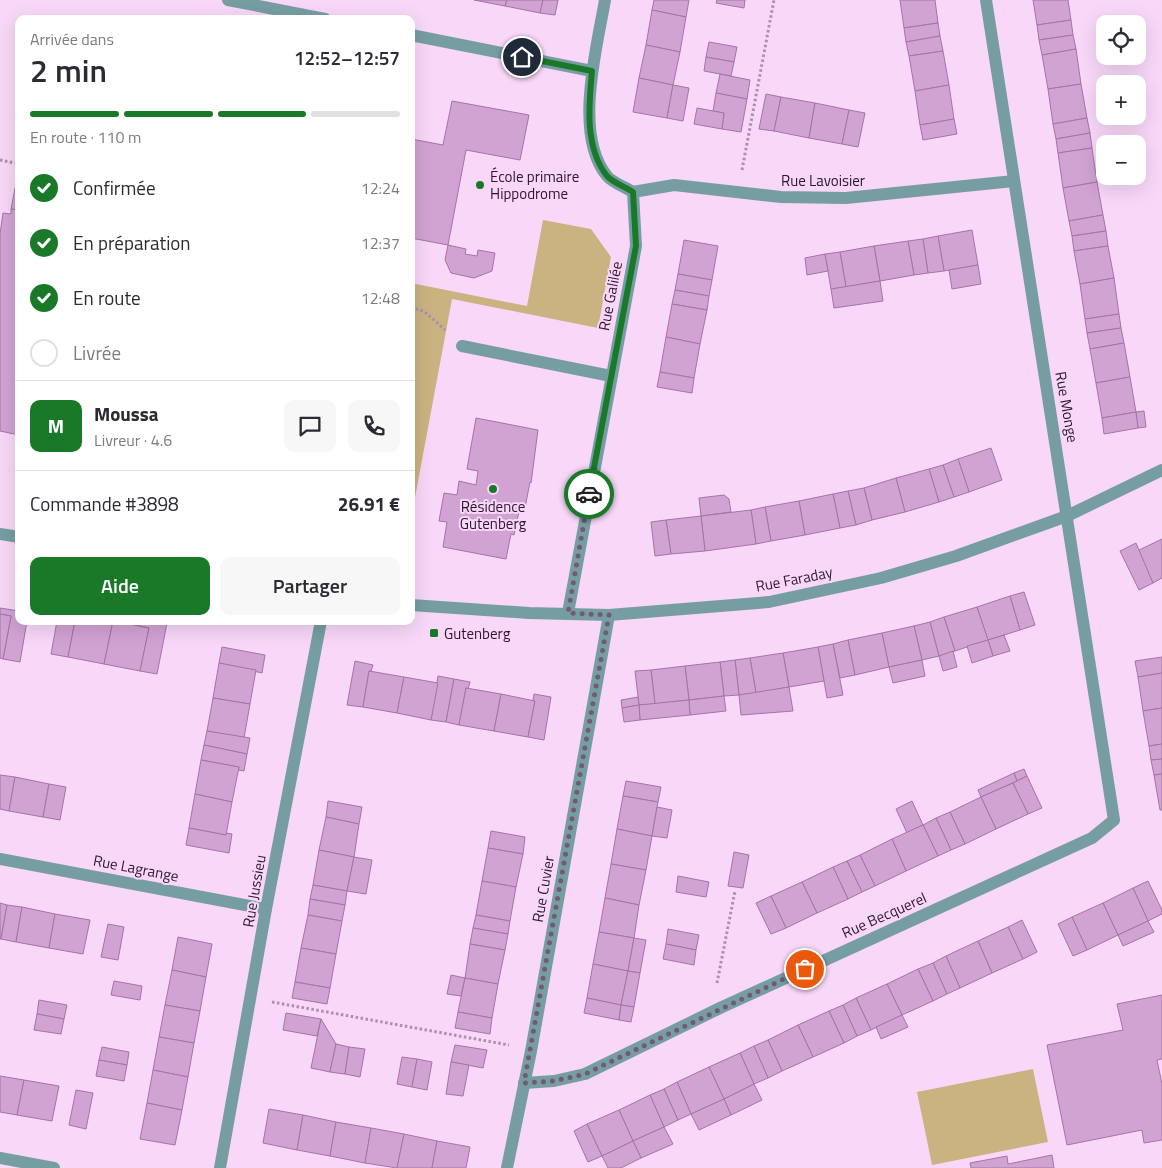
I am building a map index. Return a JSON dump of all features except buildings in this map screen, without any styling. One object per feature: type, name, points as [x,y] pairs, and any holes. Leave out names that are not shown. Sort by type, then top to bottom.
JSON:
[{"type":"street","points":[[228,0],[305,15]]},
{"type":"street","points":[[606,0],[592,71],[589,114],[593,144],[607,176],[633,192]]},
{"type":"street","name":"Rue Monge","points":[[986,0],[1114,820]]},
{"type":"street","points":[[415,36],[592,71]]},
{"type":"street","name":"Rue Lavoisier","points":[[633,192],[674,185],[781,196],[846,198],[1014,181]]},
{"type":"street","name":"Rue Galilée","points":[[568,613],[636,246],[633,192]]},
{"type":"street","points":[[462,346],[611,376]]},
{"type":"street","name":"Rue Faraday","points":[[415,605],[529,613],[609,615],[769,602],[881,578],[956,556],[1067,516],[1162,470]]},
{"type":"street","points":[[0,534],[15,536]]},
{"type":"street","name":"Rue Cuvier","points":[[507,1168],[531,1051],[609,615]]},
{"type":"street","name":"Rue Jussieu","points":[[220,1168],[252,998],[266,909],[320,625]]},
{"type":"street","name":"Rue Becquerel","points":[[524,1083],[554,1081],[585,1074],[720,1008],[1092,838],[1114,820]]},
{"type":"street","name":"Rue Lagrange","points":[[0,859],[266,909]]},
{"type":"street","points":[[0,1158],[54,1168]]},
{"type":"path","points":[[738,192],[774,0]]},
{"type":"path","points":[[0,160],[15,163]]},
{"type":"path","points":[[415,308],[425,312],[462,346]]},
{"type":"path","points":[[720,1008],[715,989],[734,891]]},
{"type":"path","points":[[252,998],[531,1051]]},
{"type":"shaded area","points":[[543,220],[591,229],[611,257],[598,328],[452,299],[415,498],[415,284],[527,306]]},
{"type":"shaded area","points":[[1033,1069],[1048,1142],[932,1165],[917,1092]]},
{"type":"way so far","points":[[589,494],[568,613],[609,615],[524,1083],[554,1081],[585,1074],[805,969]]},
{"type":"place","name":"École primaire Hippodrome","points":[[480,185]]},
{"type":"place","name":"Résidence Gutenberg","points":[[493,489]]},
{"type":"place","name":"Gutenberg","points":[[434,633]]},
{"type":"route","points":[[522,57],[592,71],[589,125],[593,144],[607,176],[633,192],[636,246],[589,494]]}]
